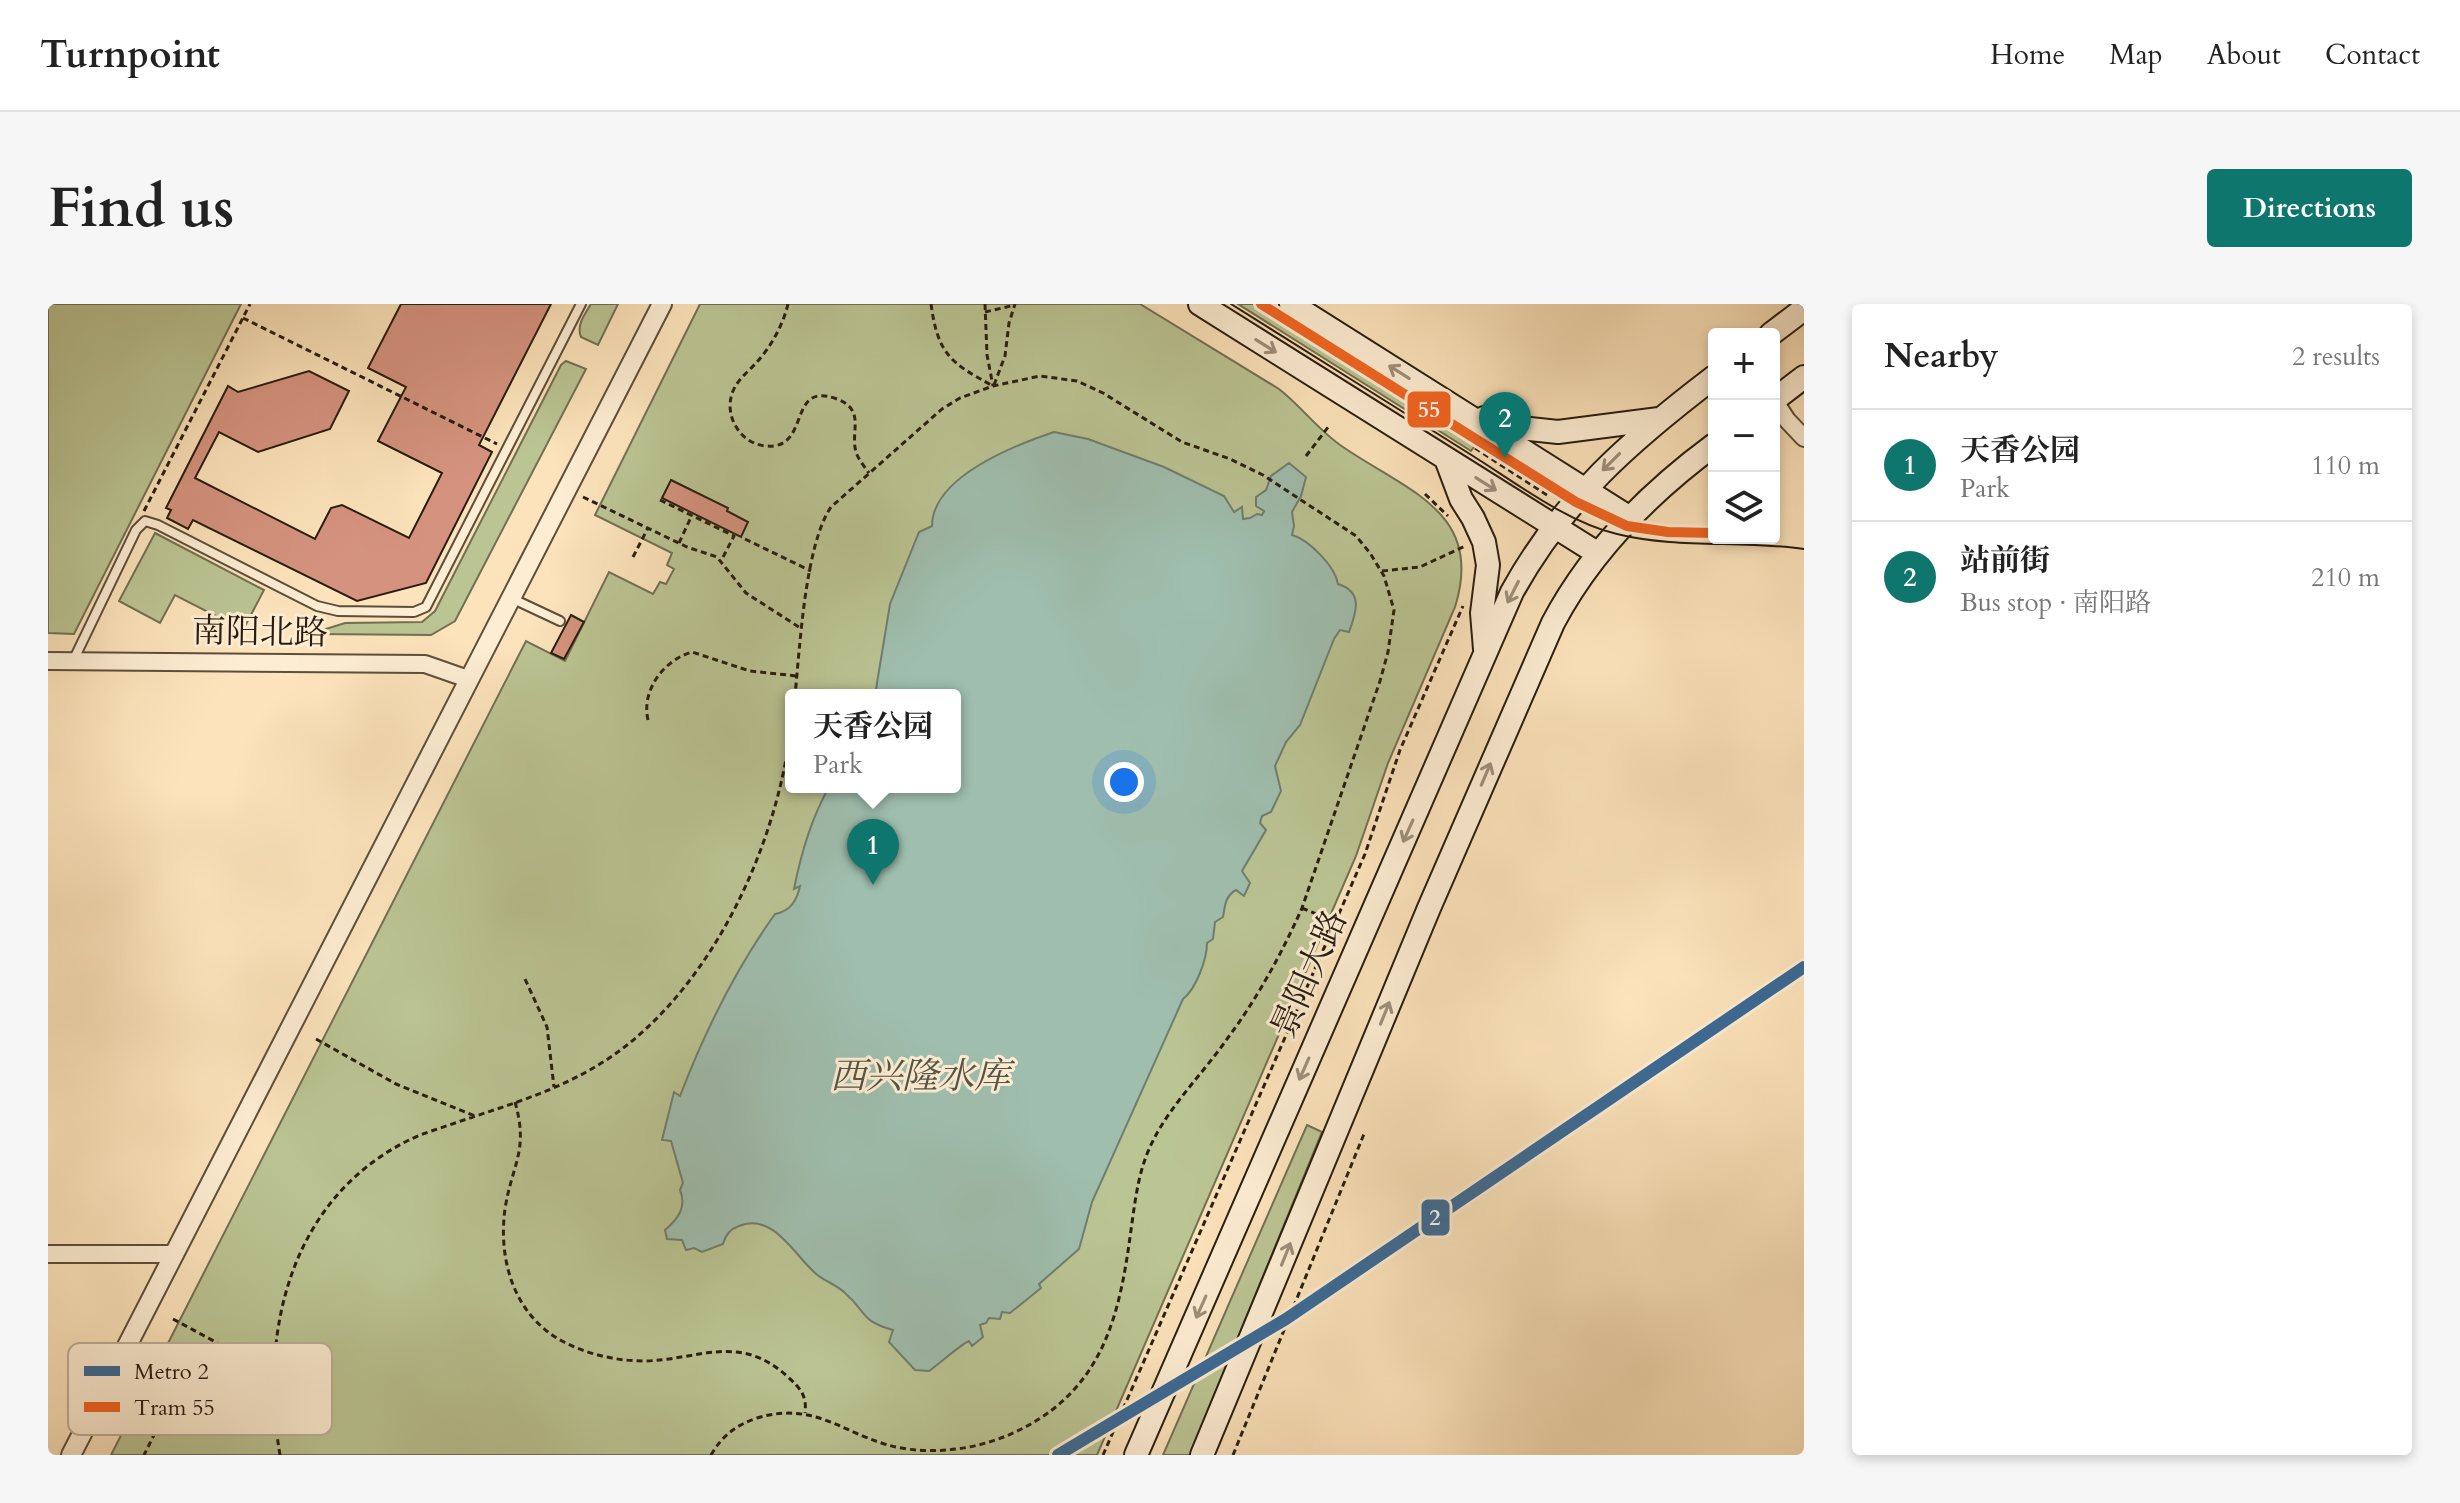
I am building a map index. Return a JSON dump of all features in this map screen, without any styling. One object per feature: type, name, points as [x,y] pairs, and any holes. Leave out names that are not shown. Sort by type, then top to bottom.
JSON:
[{"type":"main road","points":[[1200,304],[1597,553]]},
{"type":"main road","points":[[1291,304],[1630,518]]},
{"type":"main road","points":[[1779,328],[1804,309]]},
{"type":"main road","points":[[1780,395],[1804,377]]},
{"type":"main road","name":"景阳大路","points":[[1136,1455],[1512,592],[1554,526],[1585,490],[1628,445],[1708,382]]},
{"type":"main road","points":[[1461,412],[1521,428],[1558,432],[1660,419]]},
{"type":"main road","points":[[1202,1455],[1429,908],[1524,688],[1570,592],[1597,553],[1630,518],[1677,473],[1708,450]]},
{"type":"main road","points":[[1446,459],[1461,499],[1484,542],[1488,565],[1482,613],[1485,653]]},
{"type":"street","points":[[129,1343],[662,304]]},
{"type":"street","points":[[1780,409],[1804,438]]},
{"type":"street","name":"南阳北路","points":[[48,661],[425,664],[468,679]]},
{"type":"street","points":[[48,1254],[175,1254]]},
{"type":"street","points":[[71,1455],[81,1435]]},
{"type":"lane","points":[[73,661],[136,530],[142,522],[148,521],[317,606],[338,611],[419,611],[430,602],[581,304]]},
{"type":"lane","points":[[511,598],[560,621]]},
{"type":"path","points":[[142,522],[144,510],[250,304]]},
{"type":"path","points":[[788,304],[776,335],[761,358],[740,379],[732,394],[735,426],[758,445],[780,444],[793,436],[801,411],[808,401],[818,396],[829,396],[842,401],[853,413],[856,451],[869,473]]},
{"type":"path","points":[[931,304],[941,341],[951,360],[993,386]]},
{"type":"path","points":[[985,304],[987,355],[993,386]]},
{"type":"path","points":[[993,386],[1005,356],[1015,304]]},
{"type":"path","points":[[985,312],[1015,304]]},
{"type":"path","points":[[243,318],[507,449]]},
{"type":"path","points":[[711,1455],[727,1433],[749,1421],[776,1414],[805,1413],[893,1446],[916,1450],[952,1450],[999,1440],[1018,1431],[1048,1413],[1073,1390],[1097,1357],[1116,1315],[1136,1196],[1150,1147],[1178,1103],[1240,1021],[1302,908],[1380,681],[1394,610],[1381,571],[1356,536],[1299,498],[1230,459],[1194,448],[1170,436],[1089,385],[1040,376],[993,386],[960,398],[942,409],[831,507],[818,534],[796,689]]},
{"type":"path","points":[[1306,456],[1329,426]]},
{"type":"path","points":[[1475,448],[1547,495]]},
{"type":"path","points":[[568,490],[722,561],[746,593],[802,629]]},
{"type":"path","points":[[1425,494],[1456,525]]},
{"type":"path","points":[[660,500],[734,536],[722,561]]},
{"type":"path","points":[[679,543],[692,515]]},
{"type":"path","points":[[633,557],[648,528]]},
{"type":"path","points":[[745,539],[811,571]]},
{"type":"path","points":[[1381,571],[1420,567],[1465,545]]},
{"type":"path","points":[[1103,1455],[1365,854],[1400,750],[1463,606]]},
{"type":"path","points":[[648,720],[646,707],[653,684],[675,659],[692,652],[750,671],[797,676]]},
{"type":"path","points":[[275,1343],[287,1285],[307,1237],[325,1211],[363,1171],[386,1153],[419,1136],[515,1102],[589,1071],[645,1031],[676,997],[723,929],[754,864],[785,768]]},
{"type":"path","points":[[1302,908],[1364,934]]},
{"type":"path","points":[[525,979],[547,1027],[554,1087]]},
{"type":"path","points":[[316,1039],[396,1084],[475,1116]]},
{"type":"path","points":[[515,1102],[521,1142],[506,1208],[505,1251],[510,1280],[530,1315],[565,1343],[618,1359],[656,1360],[723,1350],[762,1359],[800,1389],[806,1399],[805,1413]]},
{"type":"path","points":[[1233,1455],[1364,1134]]},
{"type":"path","points":[[173,1319],[217,1343]]},
{"type":"path","points":[[144,1455],[154,1435]]},
{"type":"path","points":[[277,1435],[280,1455]]},
{"type":"green space","points":[[48,304],[241,304],[74,634],[48,633]]},
{"type":"green space","points":[[591,304],[618,304],[598,345],[581,337],[580,333],[582,320]]},
{"type":"green space","points":[[700,304],[1140,304],[1279,389],[1334,441],[1414,492],[1450,526],[1459,548],[1461,575],[1455,607],[1388,763],[1356,856],[1097,1455],[111,1455],[121,1435],[332,1435],[332,1343],[168,1343],[526,641],[565,661],[609,572],[653,594],[660,582],[666,584],[674,569],[667,565],[672,553],[595,515]]},
{"type":"green space","points":[[1238,304],[1254,304],[1476,444],[1471,451]]},
{"type":"green space","points":[[566,361],[586,369],[455,621],[431,635],[315,634],[345,623],[422,622],[435,611],[561,365]]},
{"type":"green space","points":[[155,533],[264,590],[243,630],[175,595],[160,623],[119,601]]},
{"type":"green space","points":[[1307,1125],[1322,1132],[1190,1455],[1163,1455]]},
{"type":"water","name":"西兴隆水库","points":[[1054,432],[1088,439],[1164,467],[1224,496],[1234,512],[1242,507],[1243,519],[1262,515],[1264,511],[1256,506],[1256,497],[1266,490],[1271,476],[1289,463],[1306,477],[1301,496],[1292,512],[1292,535],[1306,542],[1327,562],[1338,584],[1352,592],[1356,604],[1349,632],[1340,630],[1334,639],[1300,725],[1286,742],[1275,766],[1281,791],[1271,812],[1262,816],[1260,823],[1266,830],[1242,871],[1250,883],[1244,896],[1236,890],[1230,895],[1223,917],[1215,922],[1213,939],[1207,943],[1200,973],[1183,999],[1092,1202],[1079,1249],[1039,1284],[1041,1288],[1010,1313],[1002,1312],[1000,1319],[989,1318],[980,1325],[983,1337],[972,1346],[969,1341],[965,1343],[929,1371],[915,1370],[889,1342],[893,1330],[869,1319],[845,1293],[818,1275],[772,1230],[751,1223],[739,1226],[728,1233],[723,1244],[702,1252],[694,1248],[686,1250],[682,1240],[667,1239],[665,1230],[682,1207],[680,1190],[683,1183],[671,1141],[662,1140],[674,1092],[680,1096],[710,1025],[734,979],[775,914],[789,908],[797,896],[800,886],[794,889],[803,849],[826,793],[961,793],[961,689],[876,689],[890,604],[919,532],[932,526],[936,508],[960,478],[1018,445]]},
{"type":"building","points":[[401,304],[551,304],[479,445],[492,452],[426,583],[357,601],[193,520],[188,529],[167,518],[171,510],[166,508],[228,386],[238,392],[309,371],[349,391],[330,429],[258,452],[219,432],[195,478],[315,539],[331,508],[342,505],[409,538],[442,473],[378,441],[406,387],[368,368]]},
{"type":"building","points":[[671,480],[728,508],[727,511],[748,522],[741,537],[662,498]]},
{"type":"building","points":[[571,615],[584,622],[564,659],[551,653]]},
{"type":"tram line","points":[[1231,304],[1579,521],[1640,539],[1804,549]]},
{"type":"tram line","name":"55","points":[[1261,304],[1576,502],[1627,526],[1668,532],[1708,533]]},
{"type":"metro line","name":"2","points":[[1058,1455],[1286,1319],[1804,967]]},
{"type":"place","name":"站前街","points":[[1505,458]]},
{"type":"place","name":"天香公园","points":[[873,885]]}]
